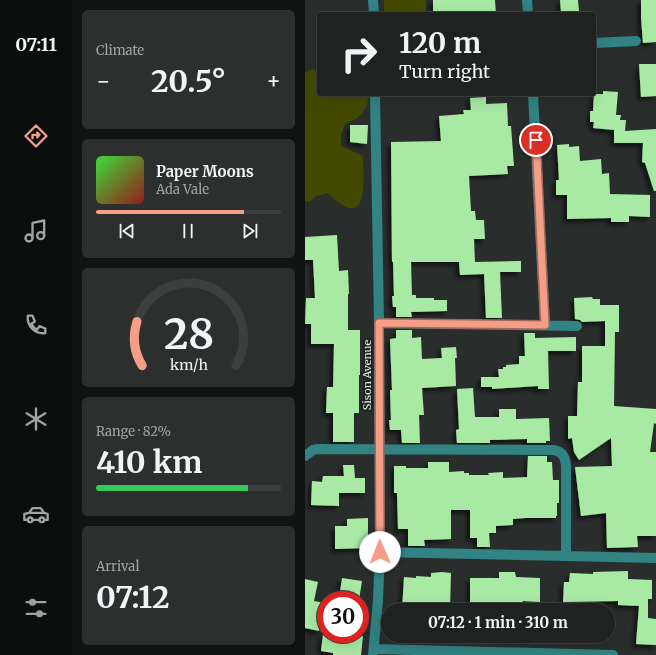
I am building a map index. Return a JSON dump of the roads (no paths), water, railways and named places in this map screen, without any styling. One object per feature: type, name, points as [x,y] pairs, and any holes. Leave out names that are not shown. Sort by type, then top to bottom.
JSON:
[{"type":"street","points":[[373,0],[373,12]]},
{"type":"street","points":[[527,0],[528,12]]},
{"type":"street","points":[[596,43],[636,41]]},
{"type":"street","name":"Sison Avenue","points":[[374,652],[380,552],[379,323],[375,96]]},
{"type":"street","points":[[533,96],[545,325]]},
{"type":"street","points":[[379,323],[577,326]]},
{"type":"street","points":[[306,454],[318,449],[553,450],[559,452],[563,455],[566,466],[566,555]]},
{"type":"street","points":[[380,552],[656,558]]},
{"type":"street","points":[[374,652],[613,655]]}]
